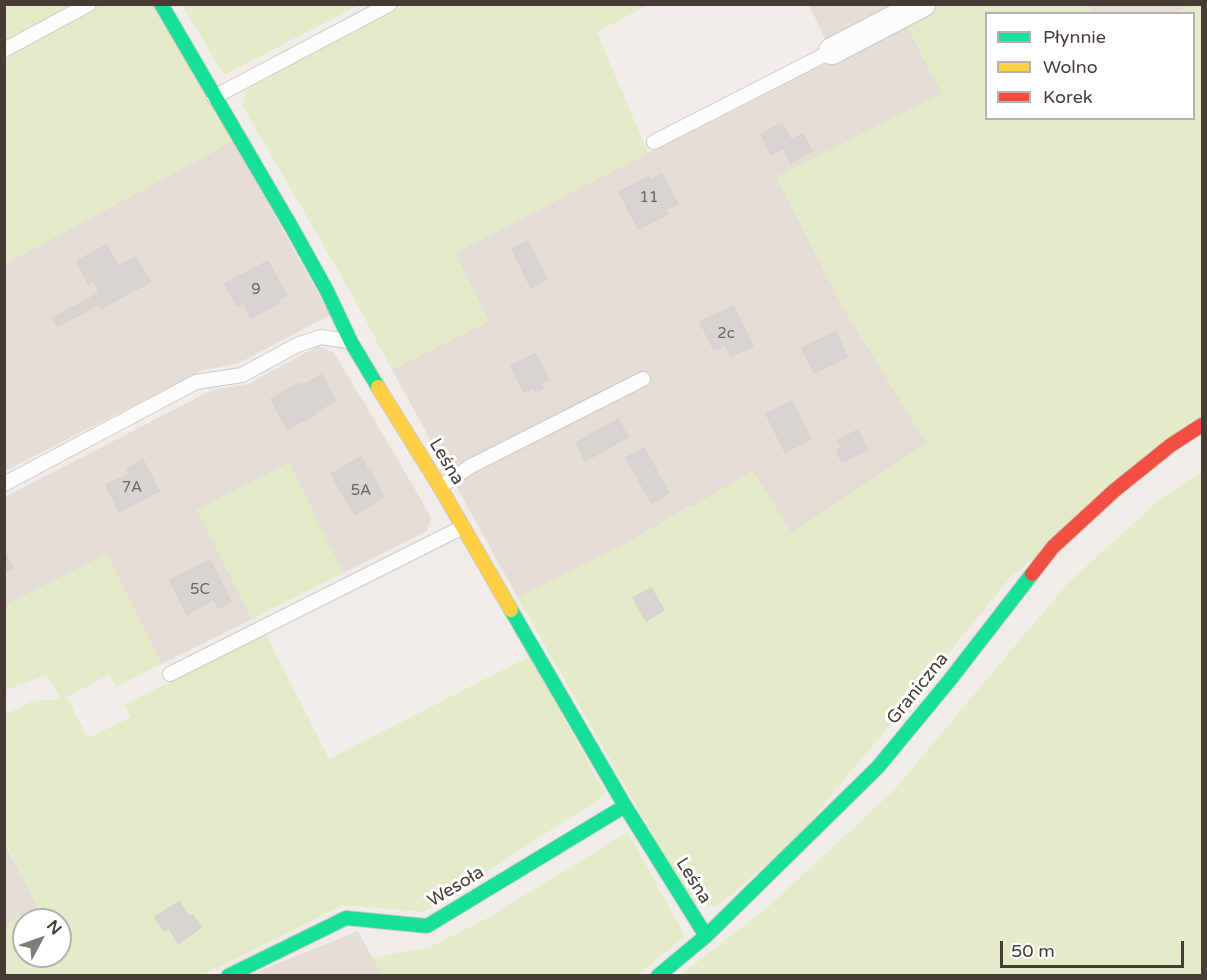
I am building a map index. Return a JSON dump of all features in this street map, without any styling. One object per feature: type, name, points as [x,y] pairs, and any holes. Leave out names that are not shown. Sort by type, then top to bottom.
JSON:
[{"type":"street","name":"Leśna","points":[[161,4],[292,228],[327,291],[351,342],[440,486],[625,806],[706,936]]},
{"type":"street","points":[[832,51],[922,4]]},
{"type":"street","name":"Graniczna","points":[[658,975],[706,936],[878,766],[949,681],[1053,548],[1115,490],[1171,445],[1203,425]]},
{"type":"street","name":"Wesoła","points":[[228,975],[345,918],[427,926],[625,806]]},
{"type":"lane","points":[[4,50],[89,4]]},
{"type":"lane","points":[[214,97],[390,4]]},
{"type":"lane","points":[[654,142],[832,51]]},
{"type":"lane","points":[[4,484],[196,382],[242,375],[297,345],[321,337],[351,342]]},
{"type":"lane","points":[[440,486],[471,466],[644,379]]},
{"type":"lane","points":[[170,674],[463,527]]},
{"type":"shaded area","points":[[809,5],[908,5],[828,45]]},
{"type":"shaded area","points":[[1089,5],[1190,5],[1177,12],[1093,12]]},
{"type":"shaded area","points":[[905,22],[942,93],[842,306],[927,443],[792,533],[692,505],[624,545],[518,598],[392,370],[489,321],[455,253]]},
{"type":"shaded area","points":[[233,141],[330,315],[239,363],[201,371],[5,471],[5,264]]},
{"type":"shaded area","points":[[318,346],[334,353],[374,419],[431,517],[427,531],[343,573],[289,463],[197,510],[252,619],[161,664],[107,554],[5,605],[5,497],[212,390],[248,384]]},
{"type":"shaded area","points":[[4,842],[38,907],[12,908],[12,921],[4,925]]},
{"type":"shaded area","points":[[358,931],[382,975],[247,976]]},
{"type":"green space","points":[[5,5],[81,5],[5,44]]},
{"type":"green space","points":[[99,5],[154,5],[233,141],[5,264],[4,55]]},
{"type":"green space","points":[[182,5],[359,5],[224,75]]},
{"type":"green space","points":[[405,5],[648,5],[597,32],[648,153],[455,253],[489,321],[392,370],[350,291],[242,105],[247,87]]},
{"type":"green space","points":[[940,5],[1089,5],[1093,12],[985,12],[985,120],[1195,120],[1195,12],[1175,12],[1190,5],[1202,5],[1202,416],[1010,578],[796,839],[717,907],[692,903],[518,598],[624,545],[753,471],[792,533],[927,443],[842,306],[776,177],[942,93],[905,22]]},
{"type":"green space","points":[[289,463],[343,573],[252,619],[197,510]]},
{"type":"green space","points":[[1202,471],[1202,975],[679,976],[769,906],[893,791],[1067,584],[1158,501]]},
{"type":"green space","points":[[107,554],[161,664],[116,687],[109,675],[67,697],[88,738],[131,717],[124,705],[266,634],[329,759],[530,656],[606,795],[423,912],[343,905],[202,975],[5,975],[5,925],[12,921],[12,968],[72,968],[72,908],[36,908],[38,907],[5,842],[5,715],[32,701],[61,699],[47,675],[5,690],[5,605]]},
{"type":"green space","points":[[628,832],[685,936],[638,975],[382,975],[373,958],[430,947],[484,920]]},
{"type":"building","points":[[782,123],[793,143],[771,155],[761,134]]},
{"type":"building","points":[[803,134],[812,151],[791,163],[784,148],[793,143],[791,140]]},
{"type":"building","points":[[662,174],[678,204],[666,210],[668,214],[638,229],[619,192],[649,177],[651,180]]},
{"type":"building","points":[[528,241],[547,279],[531,288],[512,249]]},
{"type":"building","points":[[107,245],[118,266],[136,257],[150,282],[101,308],[94,296],[99,292],[94,281],[88,284],[77,261]]},
{"type":"building","points":[[268,261],[286,295],[278,299],[280,302],[251,318],[243,302],[237,306],[225,284]]},
{"type":"building","points":[[94,296],[99,304],[58,326],[53,318]]},
{"type":"building","points":[[733,306],[753,346],[731,356],[725,345],[714,350],[700,322]]},
{"type":"building","points":[[836,332],[847,357],[814,373],[802,348]]},
{"type":"building","points":[[535,354],[549,380],[541,384],[543,388],[535,392],[533,388],[524,392],[511,366]]},
{"type":"building","points":[[322,375],[335,401],[287,429],[271,399],[300,383],[301,386]]},
{"type":"building","points":[[792,401],[811,439],[785,452],[766,414]]},
{"type":"building","points":[[618,419],[628,437],[585,461],[576,443]]},
{"type":"building","points":[[858,430],[867,450],[842,462],[836,450],[842,448],[838,440]]},
{"type":"building","points":[[644,448],[669,493],[652,503],[626,458]]},
{"type":"building","points":[[361,457],[378,482],[384,497],[355,515],[331,474]]},
{"type":"building","points":[[143,460],[159,491],[119,512],[106,485],[129,474],[127,469]]},
{"type":"building","points":[[4,551],[13,568],[4,573]]},
{"type":"building","points":[[210,560],[231,602],[218,608],[213,599],[187,615],[170,580]]},
{"type":"building","points":[[651,588],[664,610],[646,621],[633,598]]},
{"type":"building","points":[[179,902],[189,917],[193,915],[201,928],[178,943],[169,928],[164,931],[155,917]]},
{"type":"traffic: fast","points":[[161,4],[292,228],[327,291],[351,342],[378,387]]},
{"type":"traffic: fast","points":[[658,976],[706,936],[878,767],[949,681],[1032,574]]},
{"type":"traffic: fast","points":[[511,610],[625,806],[706,936]]},
{"type":"traffic: fast","points":[[228,976],[346,918],[427,926],[625,806]]},
{"type":"traffic: slow","points":[[378,387],[440,487],[511,610]]},
{"type":"traffic: jam","points":[[1032,574],[1053,547],[1115,490],[1171,445],[1202,425]]}]
